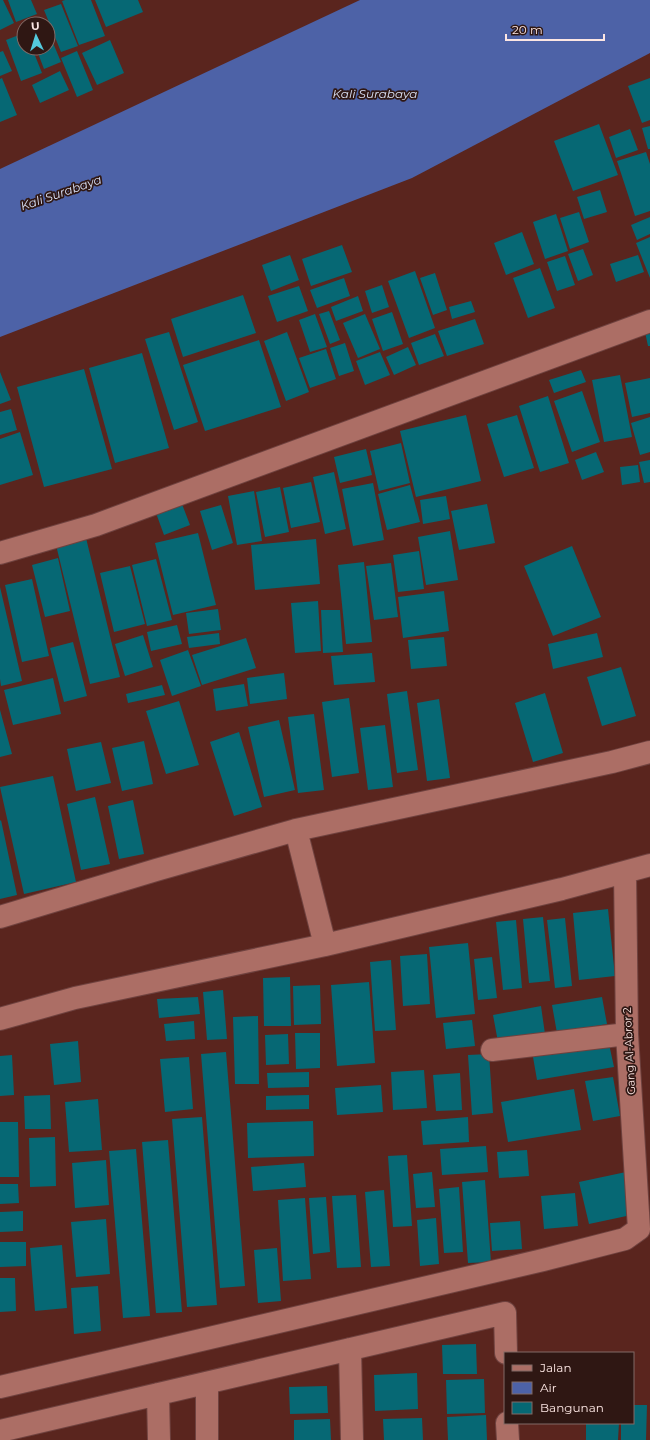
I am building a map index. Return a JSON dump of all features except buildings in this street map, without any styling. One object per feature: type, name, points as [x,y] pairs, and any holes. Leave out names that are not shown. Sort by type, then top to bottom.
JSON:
[{"type":"street","points":[[0,553],[96,525],[650,321]]},
{"type":"street","points":[[0,917],[296,830],[612,762],[650,752]]},
{"type":"street","points":[[296,830],[325,945]]},
{"type":"street","points":[[0,1019],[75,998],[325,945],[562,889],[650,865]]},
{"type":"street","name":"Gang Al-Abror 2","points":[[0,1387],[543,1260],[625,1239],[639,1229],[641,1100],[627,1034],[625,872]]},
{"type":"street","points":[[492,1050],[627,1034]]},
{"type":"street","points":[[7,1433],[158,1394],[505,1313],[506,1352]]},
{"type":"street","points":[[350,1349],[352,1440]]},
{"type":"street","points":[[207,1383],[208,1440]]},
{"type":"street","points":[[158,1394],[159,1440]]},
{"type":"street","points":[[507,1424],[508,1440]]},
{"type":"water","name":"Kali Surabaya","points":[[360,0],[650,0],[650,53],[412,178],[0,337],[0,169]]}]
